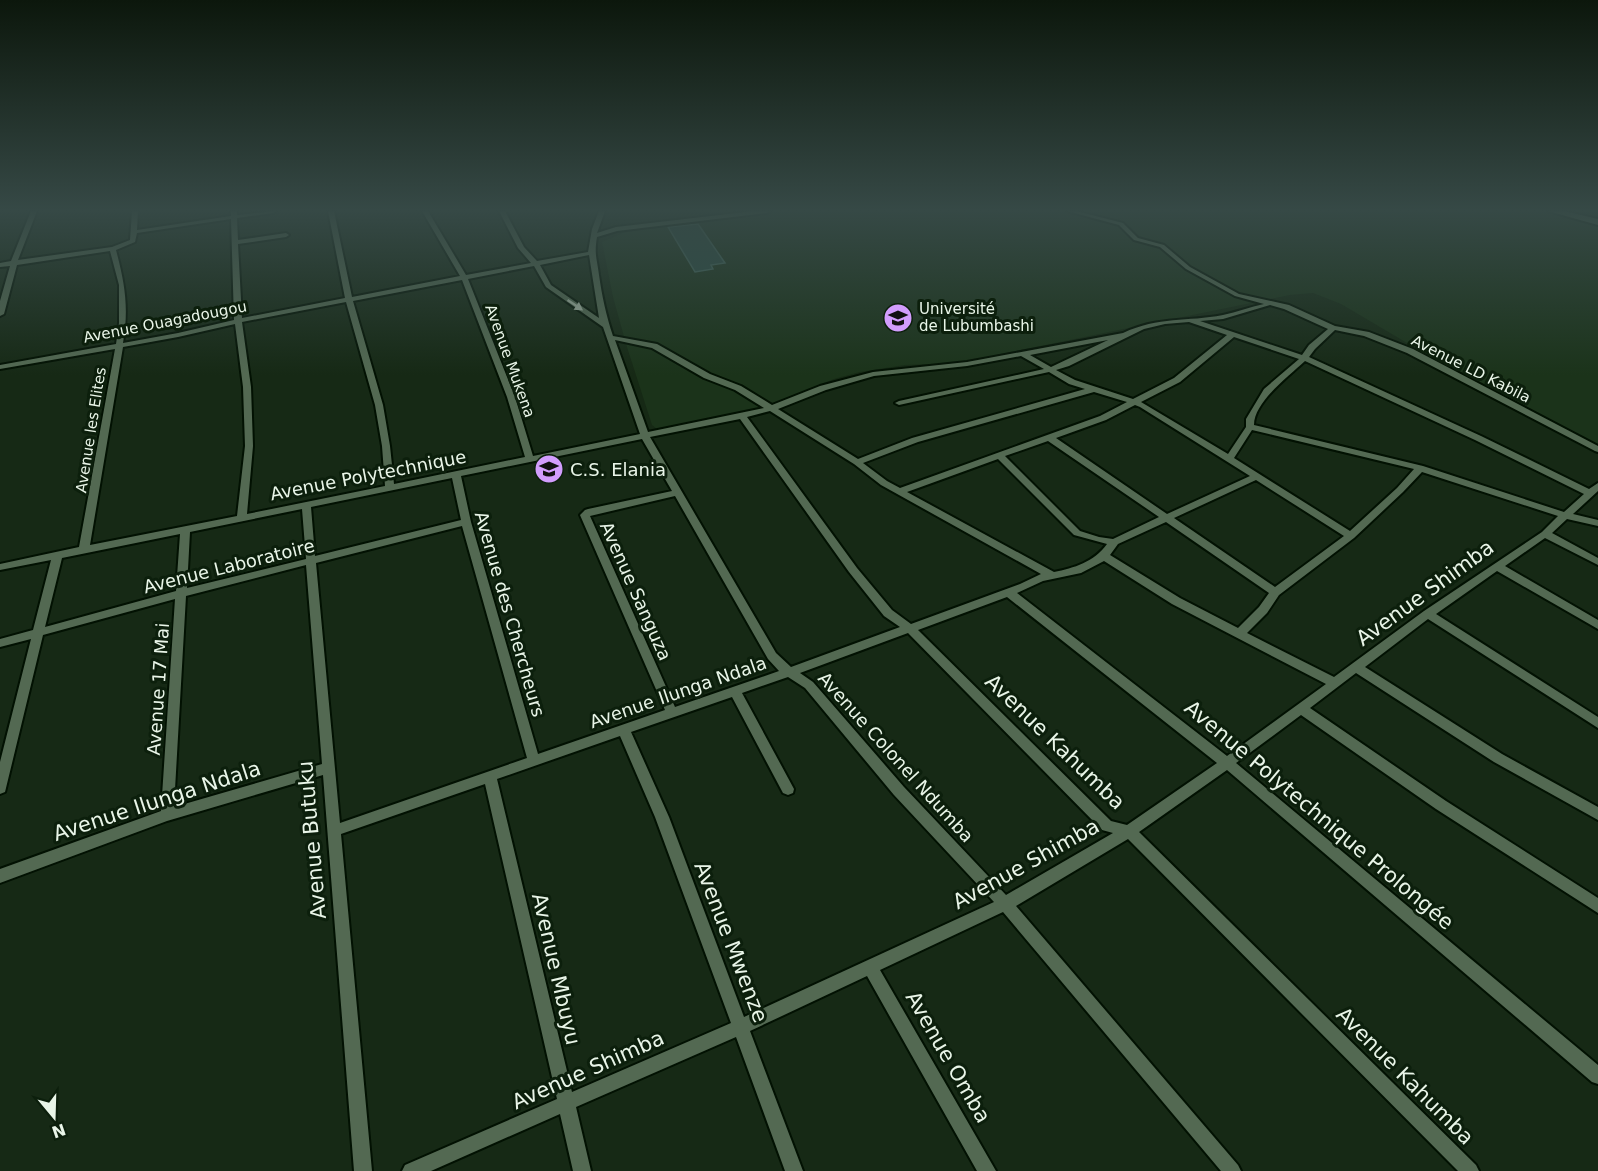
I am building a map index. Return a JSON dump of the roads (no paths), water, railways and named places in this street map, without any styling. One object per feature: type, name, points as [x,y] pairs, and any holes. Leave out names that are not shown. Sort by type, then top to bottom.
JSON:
[{"type":"street","points":[[0,314],[13,266]]},
{"type":"street","name":"Avenue les Elites","points":[[84,550],[124,310],[122,285],[117,266]]},
{"type":"street","points":[[237,266],[238,321],[247,387],[249,446],[242,517]]},
{"type":"street","points":[[342,266],[349,300],[379,405],[390,488]]},
{"type":"street","name":"Avenue Mukena","points":[[457,266],[464,278],[511,397],[530,460]]},
{"type":"street","name":"Avenue Ouagadougou","points":[[0,367],[178,335],[238,321],[528,266]]},
{"type":"street","points":[[537,266],[548,286],[607,331],[657,347],[707,376],[738,388],[857,462],[875,477],[1051,575]]},
{"type":"street","name":"Avenue Colonel Ndumba","points":[[596,266],[598,297],[607,331],[645,436],[772,656],[789,672],[809,685],[899,790],[1005,904],[1232,1171]]},
{"type":"street","name":"Avenue LD Kabila","points":[[1185,266],[1224,289],[1250,300],[1274,303],[1333,328],[1366,334],[1410,351],[1598,448]]},
{"type":"street","points":[[899,404],[1048,370],[1142,327],[1165,322],[1223,317],[1274,303]]},
{"type":"street","points":[[1192,321],[1304,358],[1593,489]]},
{"type":"street","points":[[1230,458],[1250,427],[1250,419],[1267,391],[1333,328]]},
{"type":"street","name":"Avenue Polytechnique","points":[[0,567],[742,416],[773,408],[855,378],[903,370],[967,364],[1126,335]]},
{"type":"street","points":[[901,491],[1050,438],[1136,402],[1177,380],[1232,335]]},
{"type":"street","points":[[1020,353],[1072,382],[1136,402],[1230,458],[1351,536]]},
{"type":"street","points":[[857,462],[915,440],[1094,389]]},
{"type":"street","name":"Avenue Kahumba","points":[[742,416],[853,570],[888,613],[909,628],[1107,826],[1129,831],[1470,1171]]},
{"type":"street","points":[[1250,427],[1420,468],[1564,515],[1598,523]]},
{"type":"street","points":[[1050,438],[1275,592]]},
{"type":"street","points":[[1000,456],[1077,533],[1098,540],[1114,542]]},
{"type":"street","points":[[1239,634],[1263,610],[1275,592],[1351,536],[1420,468]]},
{"type":"street","name":"Avenue des Chercheurs","points":[[456,475],[466,522],[534,761]]},
{"type":"street","points":[[1258,476],[1114,542],[1104,556],[1176,601],[1335,683]]},
{"type":"street","name":"Avenue Shimba","points":[[411,1171],[741,1026],[1005,904],[1129,831],[1227,763],[1428,614],[1545,534],[1593,489]]},
{"type":"street","name":"Avenue Sanguza","points":[[672,713],[585,515],[588,512],[676,493]]},
{"type":"street","name":"Avenue Butuku","points":[[306,505],[363,1171]]},
{"type":"street","name":"Avenue Laboratoire","points":[[0,643],[182,593],[466,522]]},
{"type":"street","name":"Avenue 17 Mai","points":[[167,815],[185,529]]},
{"type":"street","points":[[1545,534],[1598,562]]},
{"type":"street","points":[[0,788],[57,556]]},
{"type":"street","name":"Avenue Ilunga Ndala","points":[[333,831],[789,672],[1051,575],[1077,571],[1104,556]]},
{"type":"street","points":[[1496,566],[1598,625]]},
{"type":"street","name":"Avenue Polytechnique Prolongée","points":[[1008,592],[1227,763],[1598,1076]]},
{"type":"street","points":[[1428,614],[1598,723]]},
{"type":"street","points":[[1357,668],[1498,758],[1598,814]]},
{"type":"street","points":[[735,691],[788,789]]},
{"type":"street","points":[[1300,708],[1441,805],[1598,906]]},
{"type":"street","name":"Avenue Mwenze","points":[[624,730],[662,817],[794,1171]]},
{"type":"street","name":"Avenue Ilunga Ndala","points":[[0,876],[167,815],[327,768]]},
{"type":"street","name":"Avenue Mbuyu","points":[[490,777],[582,1171]]},
{"type":"street","name":"Avenue Omba","points":[[870,966],[987,1171]]},
{"type":"place","name":"Université de Lubumbashi","points":[[898,318]]},
{"type":"place","name":"C.S. Elania","points":[[549,469]]}]
